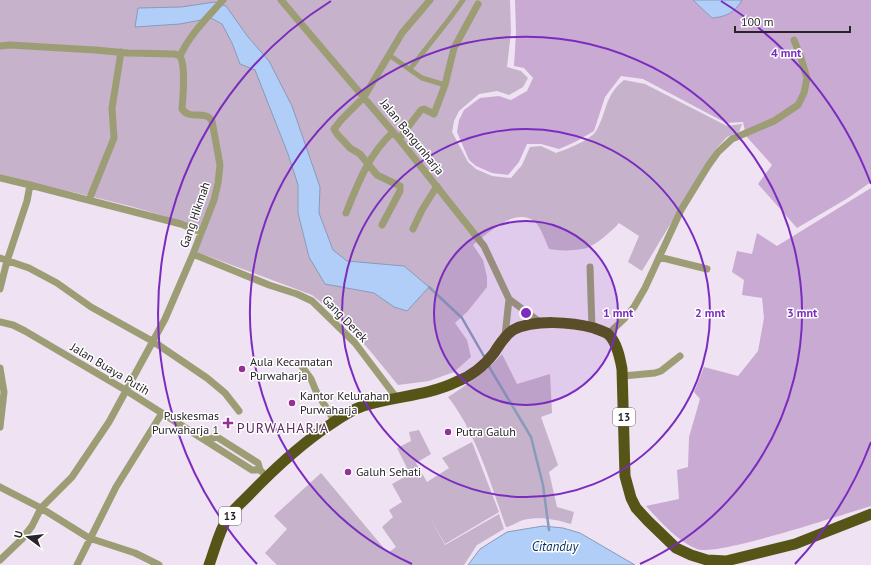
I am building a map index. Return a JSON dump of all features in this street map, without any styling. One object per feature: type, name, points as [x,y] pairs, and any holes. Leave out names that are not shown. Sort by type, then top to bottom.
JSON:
[{"type":"highway","name":"13","points":[[209,565],[219,535],[229,517],[263,473],[303,444],[356,409],[396,397],[437,390],[456,382],[472,374],[484,364],[505,336],[514,330],[525,326],[542,323],[565,323],[592,328],[608,334],[616,346],[620,356],[623,376],[625,476],[628,489],[636,508],[676,548],[685,553],[707,560],[726,561],[795,544],[871,514]]},
{"type":"street","points":[[0,46],[10,45],[174,54],[180,56],[186,43],[195,31],[222,0]]},
{"type":"street","name":"Jalan Bangunharja","points":[[282,0],[399,139],[484,246],[509,299]]},
{"type":"street","points":[[382,225],[401,188],[398,185],[377,176],[360,154],[350,148],[334,130],[339,122],[364,97],[402,33],[430,0]]},
{"type":"street","points":[[410,69],[463,0]]},
{"type":"street","points":[[399,139],[421,110],[424,109],[434,114],[445,85],[454,48],[478,4]]},
{"type":"street","points":[[608,334],[624,319],[645,288],[682,210],[718,152],[732,139],[774,121],[798,105],[804,93],[806,78],[801,58],[794,40]]},
{"type":"street","points":[[89,200],[114,138],[112,108],[121,52]]},
{"type":"street","points":[[389,55],[429,81],[445,85]]},
{"type":"street","name":"Gang Hikmah","points":[[0,560],[22,539],[32,526],[41,508],[72,477],[109,422],[154,342],[165,319],[214,200],[220,165],[212,121],[210,116],[204,114],[192,116],[185,112],[182,108],[183,68],[180,56]]},
{"type":"street","points":[[346,213],[368,163],[393,132]]},
{"type":"street","points":[[0,178],[181,224],[201,232]]},
{"type":"street","points":[[0,289],[4,260],[27,201],[30,185]]},
{"type":"street","points":[[412,229],[437,186]]},
{"type":"street","name":"Gang Derek","points":[[193,254],[269,285],[297,294],[312,302],[354,343],[396,397]]},
{"type":"street","points":[[659,257],[707,269]]},
{"type":"street","points":[[4,260],[29,268],[52,280],[91,307],[154,342],[207,378],[225,393],[239,411]]},
{"type":"street","points":[[590,267],[592,328]]},
{"type":"street","points":[[505,336],[509,299],[542,323]]},
{"type":"street","name":"Jalan Buaya Putih","points":[[0,322],[19,328],[127,391],[252,470],[263,473]]},
{"type":"street","points":[[623,376],[655,373],[661,371],[680,356]]},
{"type":"street","points":[[301,365],[311,379],[316,391],[335,422]]},
{"type":"street","points":[[0,368],[4,384],[0,427]]},
{"type":"street","points":[[77,565],[89,538],[116,487],[162,413]]},
{"type":"street","points":[[0,487],[41,508],[89,538],[135,553],[159,565]]},
{"type":"shaded area","points":[[0,0],[510,0],[511,32],[507,67],[521,71],[528,78],[523,87],[509,95],[497,91],[479,94],[459,111],[454,121],[452,132],[468,162],[476,169],[492,176],[511,178],[522,165],[530,147],[541,146],[556,153],[589,138],[600,124],[609,98],[624,80],[645,84],[727,126],[742,124],[739,132],[727,137],[715,150],[642,271],[628,262],[639,236],[619,223],[595,244],[587,248],[573,250],[549,249],[539,227],[534,221],[526,218],[518,217],[493,229],[473,245],[483,260],[487,277],[487,287],[468,311],[455,323],[467,340],[471,357],[454,372],[429,381],[398,385],[343,320],[312,295],[197,252],[206,230],[130,206],[0,175]]},
{"type":"shaded area","points":[[515,0],[871,0],[871,182],[848,198],[797,228],[758,184],[772,165],[746,136],[743,122],[726,123],[643,79],[621,76],[605,97],[594,131],[559,149],[541,144],[527,144],[519,162],[508,175],[492,173],[476,166],[469,160],[457,132],[459,120],[464,110],[480,98],[499,96],[511,100],[527,91],[533,78],[524,68],[514,66],[516,33]]},
{"type":"shaded area","points":[[871,188],[871,506],[781,534],[728,547],[709,550],[697,549],[690,546],[670,530],[646,506],[679,499],[677,470],[688,467],[689,437],[700,399],[694,392],[704,367],[738,376],[758,351],[764,318],[762,298],[742,295],[744,280],[732,272],[737,251],[752,254],[757,233],[777,246]]},
{"type":"shaded area","points":[[502,354],[517,384],[550,374],[552,413],[541,417],[558,465],[549,472],[557,507],[574,512],[571,524],[553,519],[535,518],[523,520],[506,527],[475,442],[458,411],[448,397],[483,372]]},
{"type":"shaded area","points":[[419,430],[431,454],[416,463],[427,482],[449,468],[442,458],[472,442],[499,512],[445,544],[428,514],[445,545],[499,514],[504,529],[477,545],[464,565],[277,565],[265,553],[287,529],[274,516],[321,473],[388,553],[396,547],[382,527],[393,517],[389,510],[402,502],[392,484],[410,474],[397,448],[411,441],[409,432]]},
{"type":"water","points":[[693,0],[742,0],[729,14],[712,18]]},
{"type":"water","points":[[215,2],[226,6],[248,37],[269,61],[292,106],[320,187],[319,213],[333,250],[347,261],[404,266],[429,287],[407,311],[394,307],[374,293],[325,284],[309,257],[298,213],[298,185],[288,154],[255,70],[240,64],[232,43],[222,24],[211,18],[180,24],[135,27],[138,8],[181,7]]},
{"type":"water","name":"Citanduy","points":[[543,526],[563,528],[580,533],[635,565],[468,565],[480,549],[507,532]]},
{"type":"waterway","points":[[429,287],[462,318],[485,358]]},
{"type":"waterway","points":[[488,365],[531,437],[543,485],[549,530]]},
{"type":"place","name":"Aula Kecamatan Purwaharja","points":[[242,369]]},
{"type":"place","name":"Kantor Kelurahan Purwaharja","points":[[292,403]]},
{"type":"place","name":"Puskesmas Purwaharja 1","points":[[228,423]]},
{"type":"place","name":"Putra Galuh","points":[[448,432]]},
{"type":"place","name":"Galuh Sehati","points":[[348,472]]},
{"type":"district","name":"PURWAHARJA","points":[[283,428]]}]
